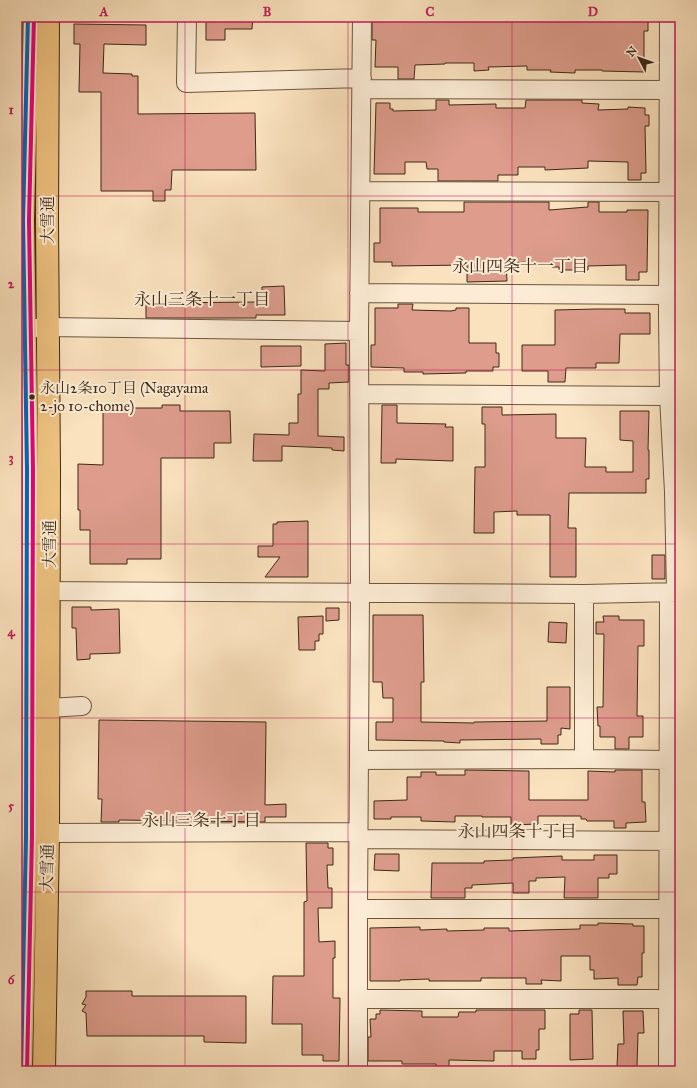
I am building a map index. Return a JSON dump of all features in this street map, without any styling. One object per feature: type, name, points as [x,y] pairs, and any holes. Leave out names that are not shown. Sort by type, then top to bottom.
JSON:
[{"type":"highway","name":"大雪通","points":[[21,1071],[21,698],[26,591],[22,469],[25,329],[20,220],[28,17]]},
{"type":"highway","name":"大雪通","points":[[44,1071],[48,833],[48,17]]},
{"type":"street","points":[[187,17],[186,83],[362,84],[669,90]]},
{"type":"street","points":[[358,1071],[360,593],[359,293],[362,17]]},
{"type":"street","points":[[668,1071],[668,999],[674,960],[668,910],[674,841],[669,760],[674,721],[677,492],[673,402],[674,316],[668,295],[674,225],[668,192],[669,17]]},
{"type":"street","points":[[361,191],[668,192]]},
{"type":"street","points":[[20,220],[47,220]]},
{"type":"street","points":[[359,293],[668,295]]},
{"type":"street","points":[[25,329],[48,327],[359,330]]},
{"type":"street","points":[[359,394],[673,402]]},
{"type":"street","points":[[22,469],[49,469]]},
{"type":"street","points":[[26,591],[584,594],[675,592]]},
{"type":"street","points":[[584,594],[584,759]]},
{"type":"street","points":[[48,708],[82,706]]},
{"type":"street","points":[[359,760],[669,760]]},
{"type":"street","points":[[21,837],[48,833],[674,841]]},
{"type":"street","points":[[358,909],[668,910]]},
{"type":"street","points":[[358,998],[668,999]]},
{"type":"building","points":[[206,17],[253,17],[252,29],[225,29],[225,40],[206,40]]},
{"type":"building","points":[[372,17],[648,17],[648,31],[644,31],[644,72],[575,70],[575,73],[550,72],[551,70],[527,70],[527,66],[488,67],[489,70],[474,71],[474,63],[445,63],[415,65],[414,79],[398,79],[398,67],[375,67],[376,40],[372,40]]},
{"type":"building","points":[[74,24],[146,25],[146,45],[104,44],[103,73],[132,74],[132,76],[138,76],[138,114],[255,113],[256,170],[172,170],[171,190],[165,190],[165,201],[153,201],[153,191],[101,191],[101,92],[79,92],[80,44],[74,44]]},
{"type":"building","points":[[436,100],[449,100],[449,105],[496,104],[496,108],[525,108],[526,100],[582,100],[582,103],[599,104],[598,110],[628,109],[628,107],[645,108],[645,115],[649,115],[649,126],[645,126],[646,173],[641,173],[641,180],[628,180],[628,162],[588,161],[588,168],[545,170],[545,167],[518,167],[518,175],[498,175],[498,181],[438,181],[438,169],[427,169],[426,162],[405,162],[405,174],[374,174],[376,103],[390,103],[390,109],[393,109],[393,111],[436,110]]},
{"type":"building","points":[[464,202],[549,202],[549,210],[588,207],[588,202],[599,202],[599,212],[648,210],[647,272],[639,272],[639,280],[626,280],[626,265],[588,266],[588,270],[559,270],[559,267],[552,267],[552,265],[531,265],[531,262],[506,263],[507,281],[467,282],[467,265],[392,266],[392,262],[374,262],[374,243],[380,243],[380,208],[418,208],[418,212],[464,212]]},
{"type":"building","points":[[284,286],[285,315],[256,315],[256,318],[146,318],[146,303],[262,302],[262,287]]},
{"type":"building","points":[[398,304],[413,304],[412,310],[451,311],[456,310],[456,308],[469,308],[469,343],[496,343],[496,353],[499,353],[499,367],[493,367],[493,371],[423,374],[423,372],[404,372],[404,368],[371,367],[371,345],[375,345],[375,308],[398,308]]},
{"type":"building","points":[[625,309],[625,313],[650,313],[650,334],[620,334],[619,363],[596,363],[596,368],[566,368],[565,382],[548,382],[548,371],[522,371],[522,345],[555,345],[555,310]]},
{"type":"building","points":[[346,343],[346,365],[349,365],[349,382],[329,383],[329,389],[318,389],[318,436],[344,437],[344,451],[332,450],[332,448],[282,446],[282,461],[253,461],[254,434],[289,435],[289,423],[298,423],[298,394],[301,394],[301,370],[325,371],[325,344]]},
{"type":"building","points":[[261,346],[301,346],[301,366],[261,367]]},
{"type":"building","points":[[162,405],[180,405],[180,411],[230,411],[231,443],[214,443],[214,458],[161,458],[161,559],[127,559],[127,564],[90,564],[90,530],[80,530],[80,510],[78,510],[78,464],[103,465],[103,408],[162,408]]},
{"type":"building","points":[[382,405],[397,405],[397,423],[446,424],[445,427],[453,427],[453,461],[396,459],[396,463],[381,463]]},
{"type":"building","points":[[482,407],[502,407],[502,415],[556,414],[556,438],[586,438],[585,467],[606,467],[606,472],[633,472],[633,441],[620,440],[620,411],[649,411],[649,479],[646,479],[646,493],[569,493],[568,528],[576,528],[576,577],[550,577],[550,515],[517,515],[517,511],[494,512],[494,533],[474,533],[475,467],[485,467],[485,424],[482,424]]},
{"type":"building","points":[[308,521],[308,577],[265,577],[280,557],[258,557],[258,546],[273,546],[273,524],[277,524],[277,522]]},
{"type":"building","points":[[652,555],[665,555],[665,579],[652,579]]},
{"type":"building","points":[[72,607],[91,607],[91,610],[119,609],[120,653],[90,654],[90,659],[77,660],[76,628],[72,628]]},
{"type":"building","points":[[326,608],[339,608],[339,620],[326,621]]},
{"type":"building","points":[[373,615],[423,615],[424,682],[421,682],[421,722],[474,723],[547,721],[547,687],[570,687],[570,729],[561,728],[561,735],[558,735],[558,744],[541,744],[541,739],[460,740],[460,743],[444,741],[376,740],[376,722],[393,722],[393,698],[383,698],[382,682],[373,682]]},
{"type":"building","points":[[323,616],[323,634],[319,634],[319,641],[315,641],[315,650],[299,650],[298,617]]},
{"type":"building","points":[[603,616],[619,616],[619,620],[644,620],[644,646],[638,646],[637,716],[643,716],[643,737],[629,737],[629,749],[615,749],[615,737],[600,737],[597,707],[603,707],[604,634],[596,634],[596,622],[604,622]]},
{"type":"building","points":[[549,622],[567,623],[566,643],[548,642]]},
{"type":"building","points":[[99,720],[266,722],[265,805],[286,804],[286,817],[265,817],[265,822],[119,820],[119,822],[101,822],[102,799],[98,799]]},
{"type":"building","points":[[465,770],[529,771],[529,800],[588,800],[588,771],[615,772],[615,770],[642,770],[642,802],[645,802],[646,822],[626,823],[626,828],[614,828],[614,821],[587,821],[586,819],[581,819],[581,816],[538,816],[538,824],[511,825],[511,817],[455,816],[455,822],[421,821],[421,817],[391,817],[391,819],[374,819],[374,801],[407,800],[407,777],[421,777],[421,772],[436,772],[436,775],[465,775]]},
{"type":"building","points":[[306,843],[328,843],[328,848],[333,848],[333,865],[327,865],[328,888],[332,888],[332,908],[318,908],[319,942],[335,941],[335,958],[333,958],[333,998],[340,998],[339,1061],[323,1061],[323,1055],[302,1055],[302,1024],[272,1024],[273,976],[304,976],[304,902],[307,901]]},
{"type":"building","points":[[375,854],[399,854],[399,871],[374,870]]},
{"type":"building","points":[[594,855],[617,855],[617,874],[609,874],[609,878],[598,878],[598,898],[564,898],[565,877],[536,878],[536,881],[529,881],[529,893],[513,893],[513,883],[472,885],[472,888],[465,888],[465,898],[431,898],[432,863],[484,863],[484,861],[513,860],[513,858],[562,856],[562,860],[594,860]]},
{"type":"building","points":[[598,923],[633,924],[633,926],[644,926],[642,977],[638,977],[637,985],[618,985],[618,978],[594,979],[594,970],[590,970],[590,956],[561,956],[561,981],[541,980],[542,984],[526,984],[526,978],[481,978],[481,981],[429,981],[429,979],[370,981],[370,928],[420,927],[420,930],[447,929],[447,931],[484,930],[484,928],[509,928],[509,931],[580,929],[580,925],[598,925]]},
{"type":"building","points":[[86,991],[132,991],[132,996],[246,996],[246,1043],[204,1042],[204,1036],[87,1036],[86,1013],[82,1011],[86,1005],[82,1004],[86,997]]},
{"type":"building","points":[[380,1010],[422,1011],[422,1017],[458,1017],[459,1012],[476,1012],[476,1010],[545,1010],[545,1029],[539,1029],[539,1050],[536,1050],[536,1059],[522,1059],[522,1051],[494,1051],[494,1061],[449,1060],[449,1067],[436,1067],[436,1064],[402,1064],[402,1061],[368,1061],[368,1037],[371,1037],[370,1019],[376,1019],[376,1014],[380,1014]]},
{"type":"building","points":[[579,1010],[592,1010],[593,1059],[570,1060],[570,1014],[579,1014]]},
{"type":"building","points":[[623,1011],[643,1011],[644,1033],[638,1033],[637,1067],[617,1067],[618,1044],[624,1044]]},
{"type":"transit line","points":[[17,977],[20,837],[21,469],[17,220],[22,17]]},
{"type":"transit line","points":[[21,1071],[26,837],[27,469],[23,220],[28,17]]},
{"type":"transit line","points":[[27,1071],[32,837],[33,469],[29,220],[34,17]]},
{"type":"place","name":"永山2条10丁目 (Nagayama 2-jo 10-chome)","points":[[32,397]]},
{"type":"district","name":"永山四条十一丁目","points":[[520,266]]},
{"type":"district","name":"永山三条十一丁目","points":[[202,299]]},
{"type":"district","name":"永山三条十丁目","points":[[201,820]]},
{"type":"district","name":"永山四条十丁目","points":[[517,831]]}]
